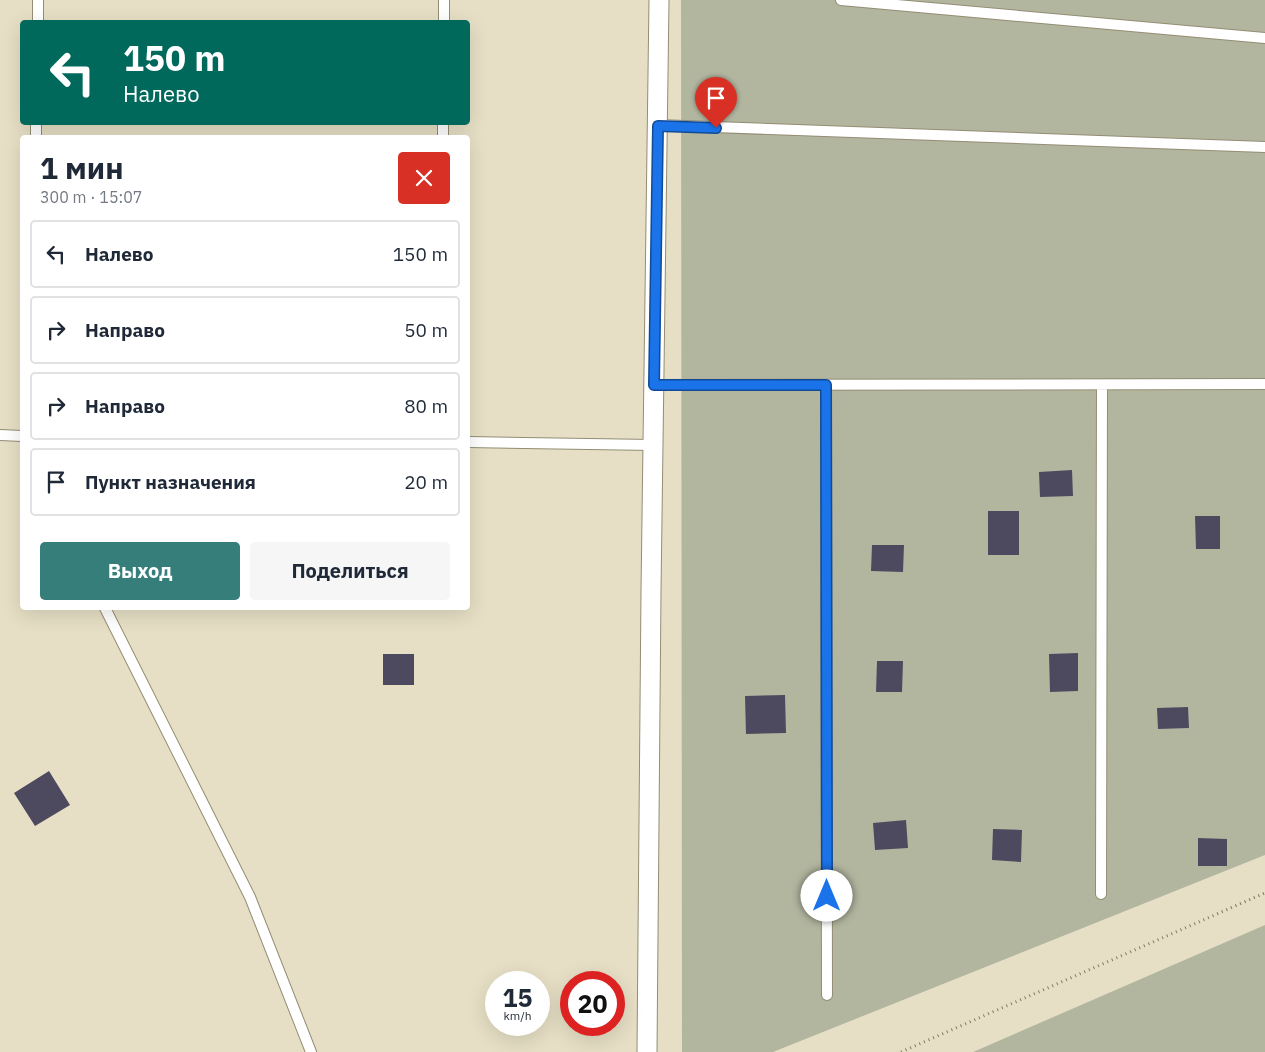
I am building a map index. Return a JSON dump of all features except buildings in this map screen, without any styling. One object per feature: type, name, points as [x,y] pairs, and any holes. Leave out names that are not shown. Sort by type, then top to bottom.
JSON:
[{"type":"street","points":[[647,1052],[659,0]]},
{"type":"lane","points":[[38,0],[38,20]]},
{"type":"lane","points":[[444,0],[444,20]]},
{"type":"lane","points":[[841,0],[1265,38]]},
{"type":"lane","points":[[658,126],[1265,147]]},
{"type":"lane","points":[[654,385],[1265,384]]},
{"type":"lane","points":[[826,385],[827,994]]},
{"type":"lane","points":[[1101,894],[1102,385]]},
{"type":"lane","points":[[0,435],[20,438]]},
{"type":"lane","points":[[470,442],[653,445]]},
{"type":"lane","points":[[106,610],[250,897],[311,1052]]},
{"type":"path","points":[[901,1052],[1265,893]]},
{"type":"green space","points":[[681,0],[1265,0],[1265,855],[773,1052],[682,1052]]},
{"type":"green space","points":[[1265,925],[1265,1052],[973,1052]]},
{"type":"route","points":[[716,128],[658,126],[654,385],[826,385],[827,896]]}]
